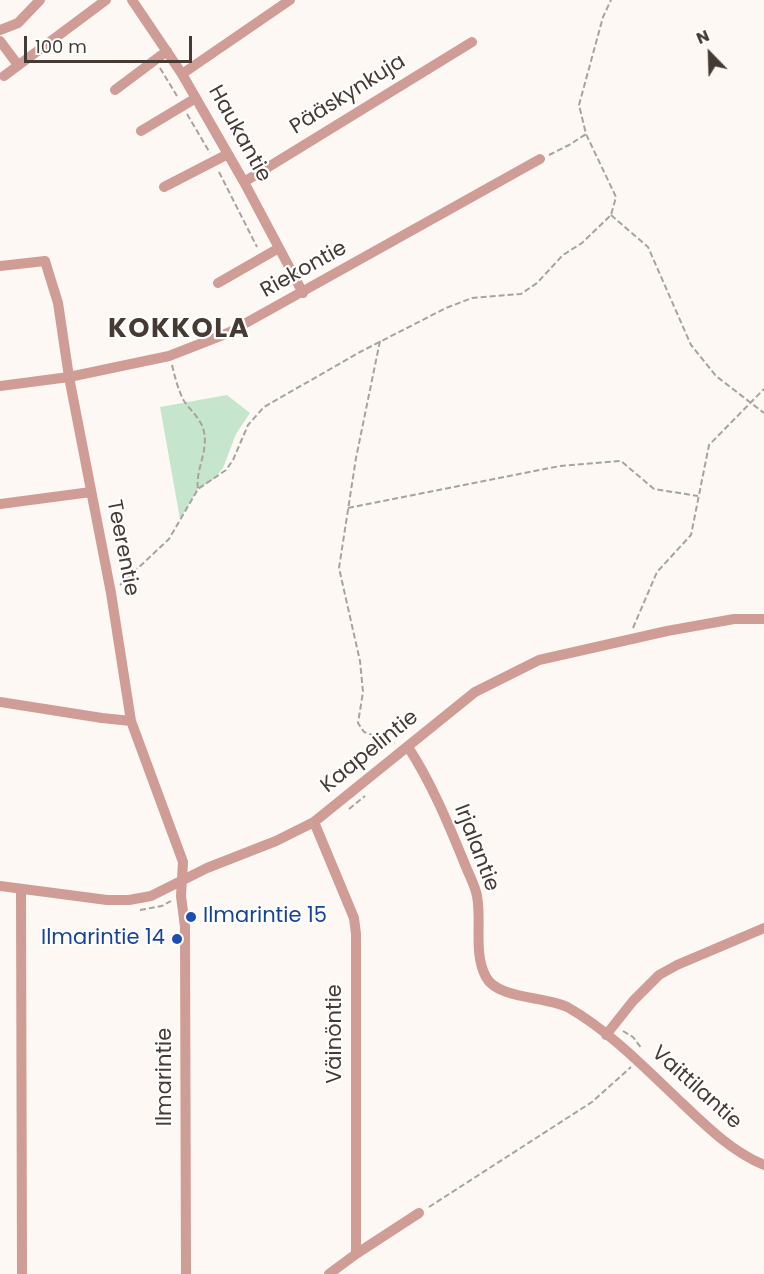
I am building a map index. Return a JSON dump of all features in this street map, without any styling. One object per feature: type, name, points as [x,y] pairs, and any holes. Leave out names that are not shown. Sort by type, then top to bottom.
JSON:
[{"type":"street","points":[[0,30],[18,23],[40,0]]},
{"type":"street","points":[[4,76],[106,0]]},
{"type":"street","name":"Haukantie","points":[[132,0],[182,74],[244,182],[303,293]]},
{"type":"street","points":[[182,74],[290,0]]},
{"type":"street","points":[[0,41],[18,65]]},
{"type":"street","name":"Pääskynkuja","points":[[244,182],[472,42]]},
{"type":"street","points":[[115,90],[167,51]]},
{"type":"street","points":[[141,132],[196,98]]},
{"type":"street","points":[[164,187],[228,154]]},
{"type":"street","name":"Riekontie","points":[[0,386],[69,377],[169,356],[228,333],[540,159]]},
{"type":"street","points":[[218,283],[279,248]]},
{"type":"street","name":"Teerentie","points":[[0,266],[45,261],[58,303],[69,377],[111,592],[131,721],[183,862],[182,881]]},
{"type":"street","points":[[0,504],[91,492]]},
{"type":"street","name":"Kaapelintie","points":[[0,886],[106,900],[129,900],[152,896],[207,868],[276,841],[314,822],[475,692],[539,660],[667,631],[734,620],[764,619]]},
{"type":"street","points":[[0,702],[131,721]]},
{"type":"street","name":"Irjalantie","points":[[408,747],[423,772],[477,895],[480,964],[486,979],[495,986],[515,994],[567,1007],[606,1035]]},
{"type":"street","name":"Väinöntie","points":[[314,822],[354,918],[356,1254]]},
{"type":"street","name":"Ilmarintie","points":[[182,881],[181,896],[185,927],[186,1274]]},
{"type":"street","points":[[21,889],[21,1274]]},
{"type":"street","points":[[606,1035],[659,975],[764,928]]},
{"type":"street","name":"Vaittilantie","points":[[606,1035],[713,1133],[748,1159],[764,1165]]},
{"type":"street","points":[[329,1274],[419,1213]]},
{"type":"path","points":[[111,592],[169,539],[198,489],[226,470],[233,460],[248,425],[264,407],[380,341],[446,308],[472,298],[521,294],[537,284],[562,255],[582,243],[611,215],[616,197],[586,134],[579,105],[603,17],[611,0]]},
{"type":"path","points":[[540,159],[586,134]]},
{"type":"path","points":[[611,215],[648,247],[692,345],[716,376],[764,413]]},
{"type":"path","points":[[380,341],[356,458],[339,568],[360,661],[363,692],[358,723],[364,732],[408,747]]},
{"type":"path","points":[[169,356],[179,391],[203,428],[205,447],[197,483],[198,489]]},
{"type":"path","points":[[629,639],[657,572],[691,535],[709,445],[764,389]]},
{"type":"path","points":[[348,508],[560,466],[621,461],[654,489],[698,496]]},
{"type":"path","points":[[419,1213],[592,1102],[638,1062],[644,1055],[641,1047],[633,1037],[613,1025]]},
{"type":"green space","points":[[227,395],[250,413],[236,434],[223,468],[214,479],[198,489],[180,519],[160,407]]},
{"type":"place","name":"Ilmarintie 15","points":[[191,917]]},
{"type":"place","name":"Ilmarintie 14","points":[[177,939]]},
{"type":"district","name":"KOKKOLA","points":[[179,330]]}]
